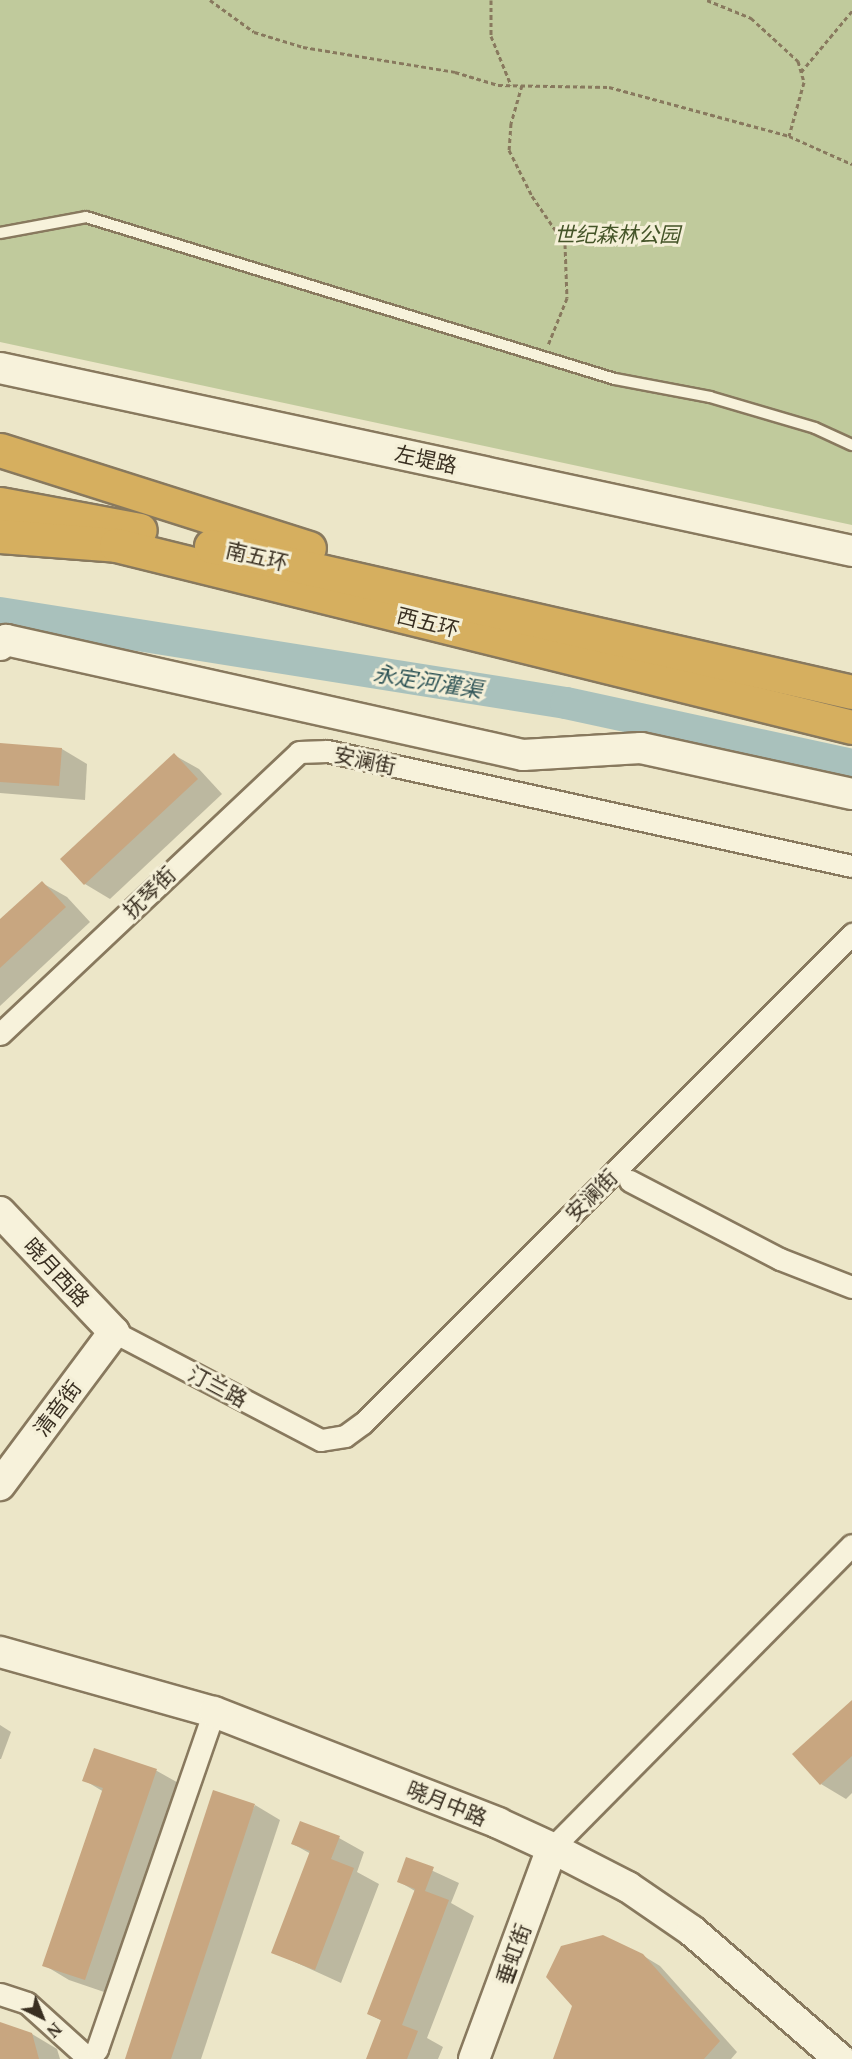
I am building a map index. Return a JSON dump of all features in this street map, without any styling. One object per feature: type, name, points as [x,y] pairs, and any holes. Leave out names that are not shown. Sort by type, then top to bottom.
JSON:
[{"type":"highway","points":[[0,450],[513,613],[852,692]]},
{"type":"highway","name":"南五环","points":[[0,504],[92,519],[513,613]]},
{"type":"highway","name":"西五环","points":[[0,536],[116,545],[852,728]]},
{"type":"street","name":"左堤路","points":[[0,368],[852,551]]},
{"type":"street","points":[[0,645],[6,640],[523,755],[641,748],[852,794]]},
{"type":"street","name":"安澜街","points":[[299,752],[327,751],[852,866]]},
{"type":"street","name":"抚琴街","points":[[0,1034],[299,752]]},
{"type":"street","name":"安澜街","points":[[321,1440],[345,1436],[363,1424],[852,934]]},
{"type":"street","points":[[630,1181],[780,1259],[852,1287]]},
{"type":"street","name":"晓月西路","points":[[0,1212],[114,1332]]},
{"type":"street","name":"汀兰路","points":[[114,1332],[321,1440]]},
{"type":"street","name":"清音街","points":[[0,1485],[114,1332]]},
{"type":"street","points":[[552,1848],[852,1545]]},
{"type":"street","name":"晓月中路","points":[[0,1652],[214,1712],[552,1848],[628,1887],[692,1931],[840,2059]]},
{"type":"street","points":[[0,1994],[27,2003],[89,2059],[97,2049],[214,1712]]},
{"type":"street","name":"垂虹街","points":[[474,2059],[552,1848]]},
{"type":"lane","points":[[0,233],[86,217],[615,379],[710,397],[815,428],[852,445]]},
{"type":"path","points":[[210,0],[254,32],[303,47],[455,72],[511,85],[609,87],[789,136],[852,164]]},
{"type":"path","points":[[491,0],[491,36],[511,85]]},
{"type":"path","points":[[707,0],[751,18],[798,61],[804,82],[789,136]]},
{"type":"path","points":[[801,73],[852,11]]},
{"type":"path","points":[[522,85],[511,123],[509,150],[531,196],[565,244],[567,298],[543,357]]},
{"type":"green space","name":"世纪森林公园","points":[[0,0],[852,0],[852,525],[0,342]]},
{"type":"building","points":[[0,743],[62,748],[59,786],[0,782]]},
{"type":"building","points":[[174,753],[198,779],[84,885],[60,859]]},
{"type":"building","points":[[42,881],[66,907],[0,968],[0,919]]},
{"type":"building","points":[[852,1700],[852,1756],[820,1785],[792,1754]]},
{"type":"building","points":[[94,1748],[157,1769],[85,1980],[42,1966],[103,1788],[82,1781]]},
{"type":"building","points":[[213,1790],[255,1804],[171,2059],[125,2059]]},
{"type":"building","points":[[300,1821],[340,1836],[331,1859],[354,1868],[315,1970],[271,1953],[310,1851],[291,1844]]},
{"type":"building","points":[[406,1857],[434,1867],[425,1891],[449,1900],[402,2025],[418,2031],[407,2059],[366,2059],[381,2020],[367,2014],[415,1889],[397,1882]]},
{"type":"building","points":[[603,1935],[643,1954],[720,2041],[704,2059],[553,2059],[572,2006],[546,1977],[561,1946]]},
{"type":"building","points":[[0,2022],[32,2033],[39,2059],[0,2059]]},
{"type":"waterway","name":"永定河灌渠","points":[[0,613],[566,703],[852,765]]}]
